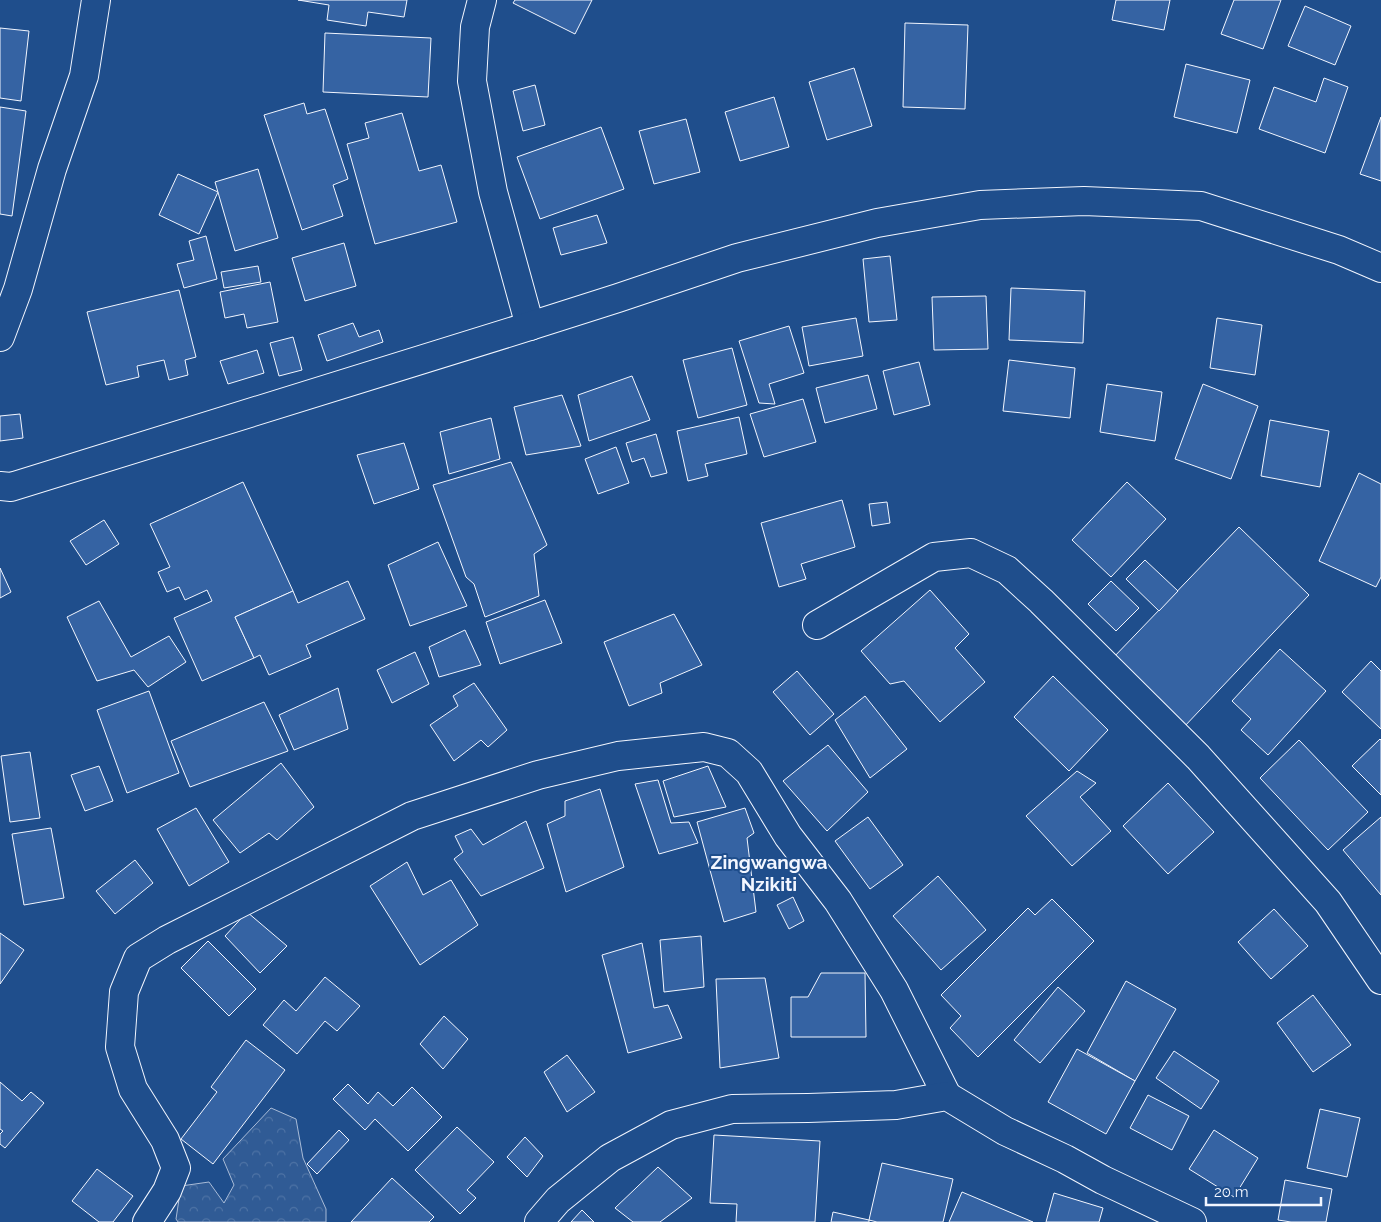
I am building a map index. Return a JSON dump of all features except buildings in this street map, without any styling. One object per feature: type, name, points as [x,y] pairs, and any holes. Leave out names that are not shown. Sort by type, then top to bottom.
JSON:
[{"type":"street","points":[[0,337],[18,290],[52,169],[84,76],[96,0]]},
{"type":"street","points":[[482,0],[475,27],[472,82],[493,192],[530,326]]},
{"type":"street","points":[[0,486],[11,487],[530,326],[737,258],[877,223],[980,205],[1084,201],[1201,206],[1339,250],[1381,268]]},
{"type":"street","points":[[817,625],[934,557],[971,554],[1007,570],[1041,601],[1198,757],[1328,902],[1381,980]]},
{"type":"street","points":[[147,1222],[167,1191],[176,1168],[165,1140],[133,1089],[120,1047],[124,992],[138,958],[167,940],[412,816],[538,775],[618,756],[704,747],[728,753],[749,772],[788,836],[838,902],[894,990],[946,1096],[1005,1131],[1192,1222]]},
{"type":"street","points":[[539,1222],[558,1200],[610,1158],[671,1124],[732,1108],[896,1105],[946,1096]]},
{"type":"green space","points":[[271,1108],[296,1119],[303,1158],[326,1209],[326,1222],[178,1222],[176,1219],[181,1186],[209,1182],[224,1203],[234,1185],[223,1159]]},
{"type":"district","name":"Zingwangwa Nzikiti","points":[[769,873]]}]
